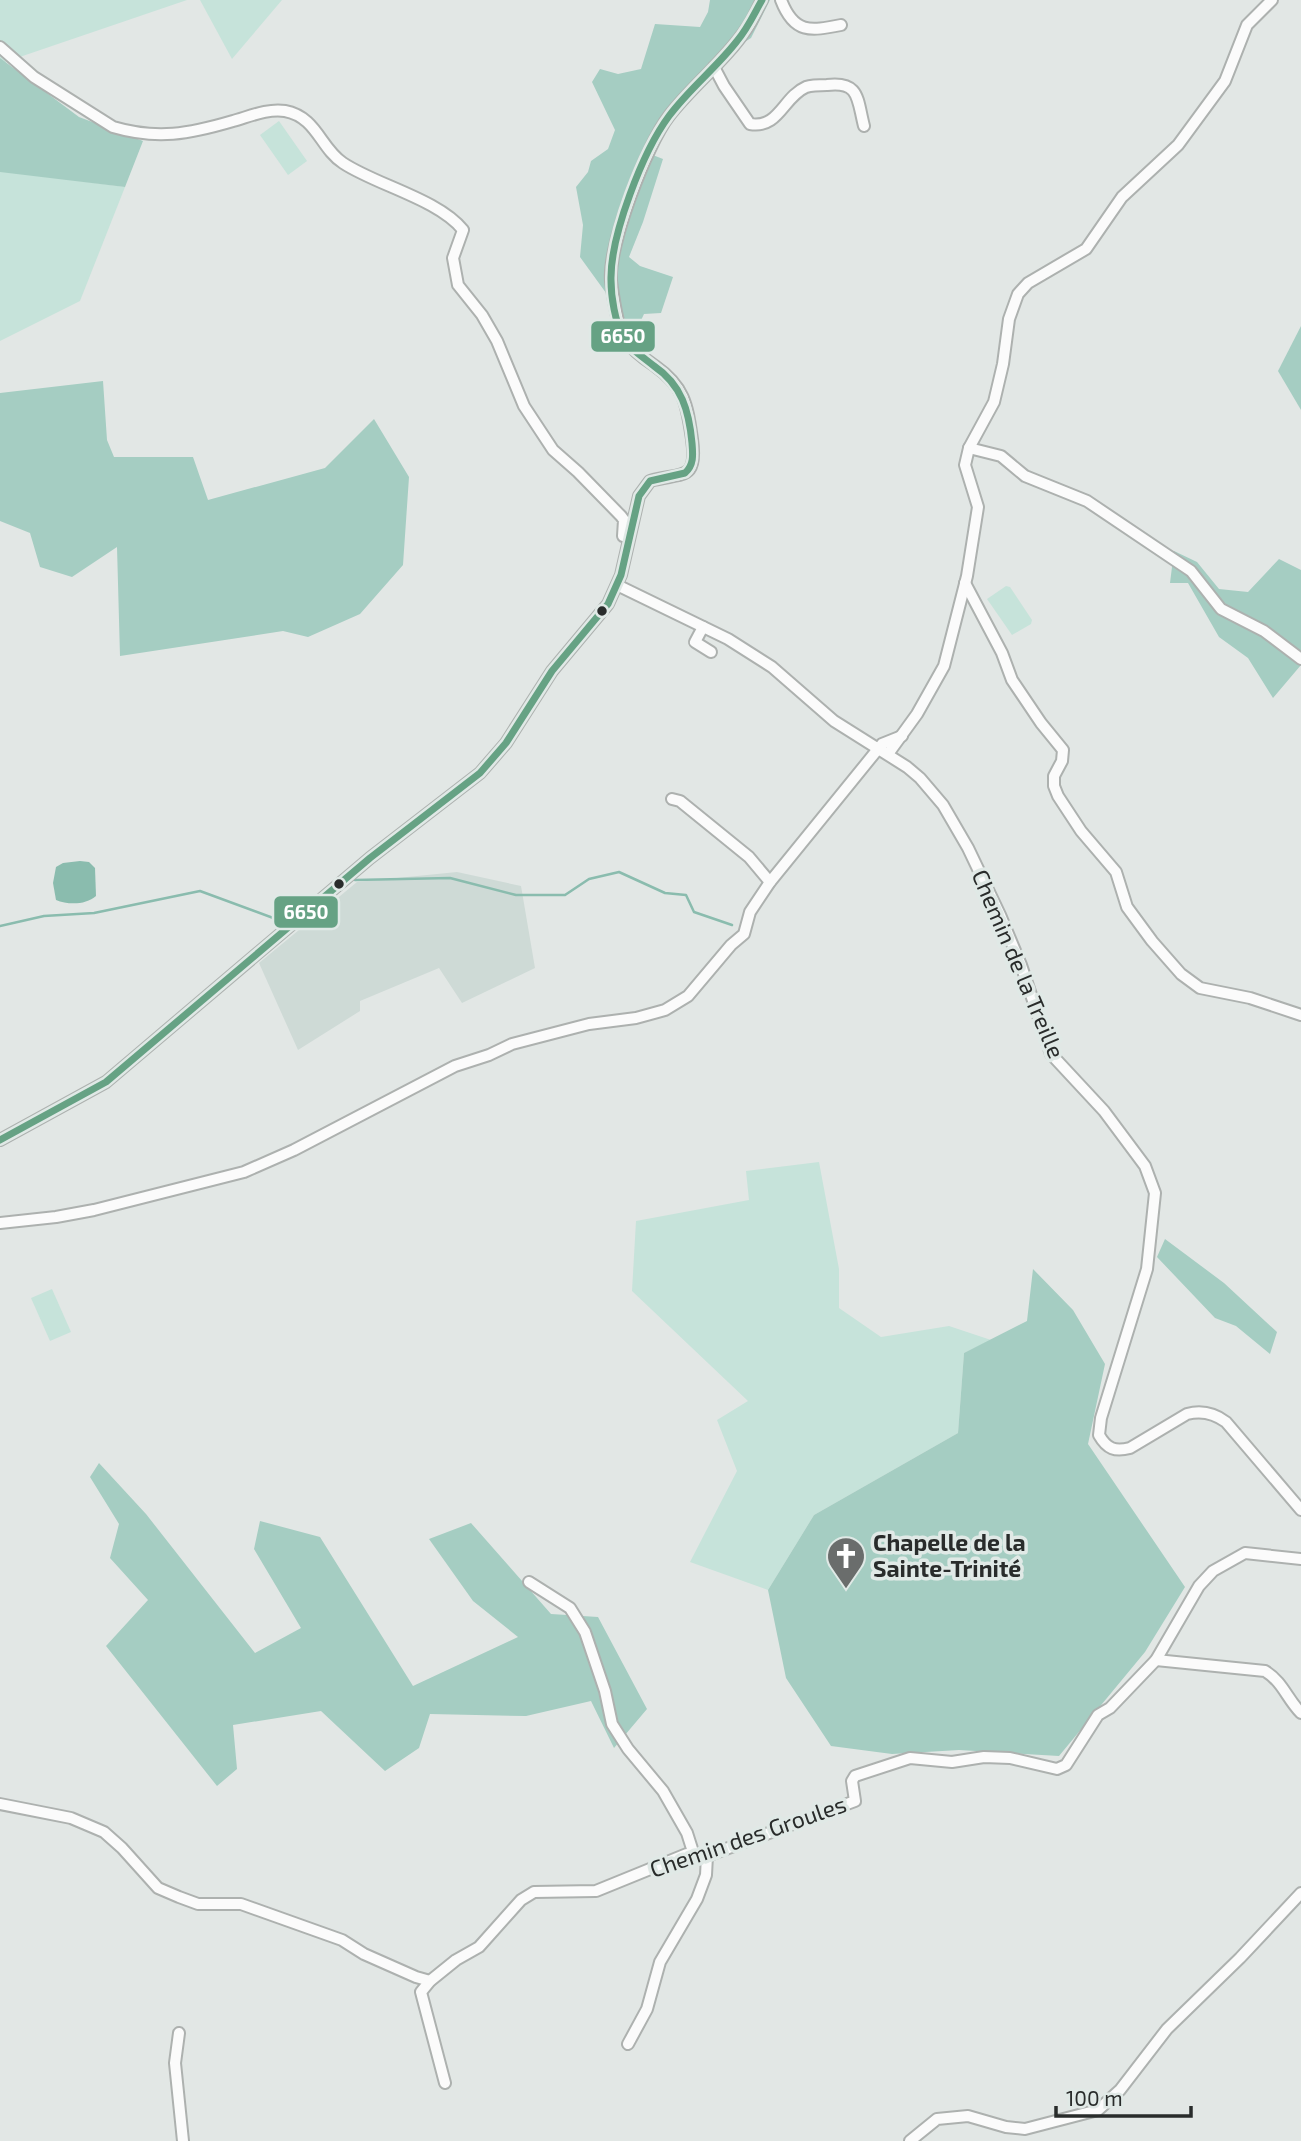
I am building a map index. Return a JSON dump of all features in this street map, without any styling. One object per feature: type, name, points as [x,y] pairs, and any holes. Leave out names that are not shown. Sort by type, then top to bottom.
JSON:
[{"type":"street","points":[[0,1140],[106,1082],[360,866],[480,773],[506,743],[552,671],[603,611],[617,585],[633,516],[645,485],[654,480],[679,477],[688,473],[694,456],[688,411],[682,394],[671,379],[637,354],[622,333],[612,284],[613,252],[620,225],[655,140],[667,118],[748,27],[762,0]]},
{"type":"street","points":[[781,0],[787,15],[805,29],[841,25]]},
{"type":"street","points":[[0,1223],[94,1210],[244,1172],[285,1154],[454,1066],[489,1055],[512,1044],[589,1024],[636,1018],[665,1010],[688,996],[731,945],[744,934],[750,912],[769,882],[883,752],[882,744],[899,739],[917,714],[944,666],[965,583],[978,507],[965,465],[969,448],[994,402],[1009,319],[1018,294],[1028,283],[1086,249],[1122,197],[1178,145],[1225,81],[1247,25],[1272,0]]},
{"type":"street","points":[[0,47],[34,77],[113,127],[124,130],[176,135],[268,111],[284,110],[301,117],[318,132],[339,160],[445,214],[461,227],[462,235],[453,258],[458,285],[482,315],[497,341],[517,392],[540,433],[553,450],[624,520],[625,552]]},
{"type":"street","points":[[714,67],[729,95],[750,124],[761,126],[769,122],[797,92],[808,86],[840,83],[855,92],[864,126]]},
{"type":"street","points":[[969,448],[1001,456],[1025,476],[1087,501],[1191,571],[1221,609],[1264,631],[1301,659]]},
{"type":"street","points":[[965,583],[1002,653],[1012,680],[1063,750],[1062,761],[1054,776],[1058,796],[1081,831],[1116,872],[1127,907],[1152,941],[1181,974],[1200,988],[1250,998],[1301,1015]]},
{"type":"street","name":"Chemin de la Treille","points":[[617,585],[728,639],[772,667],[834,721],[907,767],[943,804],[968,848],[1000,915],[1021,965],[1051,1055],[1112,1122],[1145,1166],[1155,1193],[1147,1269],[1101,1418],[1099,1435],[1108,1447],[1120,1451],[1130,1448],[1187,1414],[1195,1412],[1214,1415],[1226,1422],[1301,1510]]},
{"type":"street","points":[[703,627],[695,642],[711,652]]},
{"type":"street","points":[[899,739],[907,767]]},
{"type":"street","points":[[672,799],[680,801],[749,858],[769,882]]},
{"type":"street","name":"Chemin des Groules","points":[[430,1981],[456,1960],[479,1947],[521,1900],[534,1892],[596,1891],[687,1854],[707,1856],[846,1806],[855,1801],[852,1781],[855,1776],[910,1758],[952,1762],[984,1757],[1010,1758],[1057,1769],[1066,1765],[1090,1724],[1110,1708],[1156,1660],[1199,1586],[1213,1571],[1245,1553],[1301,1559]]},
{"type":"street","points":[[529,1582],[570,1608],[585,1632],[605,1691],[612,1724],[628,1749],[663,1791],[687,1833],[694,1855]]},
{"type":"street","points":[[1156,1660],[1265,1671],[1275,1677],[1292,1705],[1301,1713]]},
{"type":"street","points":[[0,1804],[71,1818],[104,1832],[158,1888],[198,1904],[242,1904],[342,1940],[364,1954],[430,1981],[421,1992],[445,2083]]},
{"type":"street","points":[[628,2044],[647,2008],[660,1962],[696,1899],[706,1875],[707,1856]]},
{"type":"street","points":[[909,2141],[937,2119],[968,2116],[1006,2127],[1025,2129],[1098,2110],[1120,2090],[1167,2029],[1240,1958],[1301,1893]]},
{"type":"street","points":[[179,2033],[175,2063],[183,2141]]},
{"type":"shaded area","points":[[0,0],[187,0],[5,62],[0,58]]},
{"type":"shaded area","points":[[200,0],[282,0],[232,59]]},
{"type":"shaded area","points":[[710,0],[770,0],[751,38],[714,61],[645,152],[663,159],[629,257],[640,266],[673,277],[661,313],[644,314],[635,333],[580,257],[583,225],[576,187],[588,172],[591,161],[608,149],[615,130],[592,82],[600,69],[618,74],[641,69],[655,24],[700,27],[708,12]]},
{"type":"shaded area","points":[[0,58],[79,117],[143,141],[125,187],[0,172]]},
{"type":"shaded area","points":[[279,121],[307,161],[288,175],[260,135]]},
{"type":"shaded area","points":[[0,172],[125,187],[80,301],[0,341]]},
{"type":"shaded area","points":[[1301,326],[1301,410],[1278,371]]},
{"type":"shaded area","points":[[103,381],[107,440],[114,457],[193,457],[208,500],[325,468],[374,419],[409,477],[403,565],[360,614],[308,637],[283,631],[120,656],[117,547],[72,577],[40,567],[30,533],[0,521],[0,393]]},
{"type":"shaded area","points":[[1174,551],[1197,562],[1219,589],[1248,592],[1279,559],[1301,570],[1301,665],[1273,698],[1248,658],[1219,637],[1188,583],[1170,583]]},
{"type":"shaded area","points":[[1006,586],[1010,587],[1032,620],[1031,624],[1012,635],[987,599]]},
{"type":"shaded area","points":[[89,862],[95,868],[96,896],[77,903],[56,900],[53,883],[56,867],[63,863]]},
{"type":"shaded area","points":[[457,872],[521,886],[535,968],[462,1003],[439,968],[360,1001],[360,1011],[298,1050],[259,963],[357,882]]},
{"type":"shaded area","points":[[819,1162],[839,1269],[839,1308],[881,1337],[949,1326],[991,1340],[964,1353],[958,1433],[814,1515],[768,1590],[690,1562],[737,1471],[717,1420],[748,1401],[632,1291],[636,1221],[749,1200],[746,1171]]},
{"type":"shaded area","points":[[1165,1239],[1224,1283],[1277,1332],[1270,1354],[1236,1326],[1215,1318],[1157,1257]]},
{"type":"shaded area","points":[[1033,1269],[1073,1310],[1105,1364],[1088,1444],[1185,1587],[1145,1652],[1059,1756],[959,1750],[892,1754],[831,1746],[786,1678],[768,1590],[814,1515],[958,1433],[964,1353],[1027,1321]]},
{"type":"shaded area","points":[[52,1289],[71,1332],[50,1341],[31,1298]]},
{"type":"shaded area","points":[[99,1463],[146,1514],[255,1653],[301,1628],[254,1549],[260,1521],[320,1537],[413,1686],[518,1637],[473,1601],[429,1539],[471,1523],[551,1614],[598,1617],[647,1709],[614,1748],[591,1701],[526,1716],[430,1714],[419,1748],[385,1771],[321,1711],[233,1725],[237,1769],[217,1786],[106,1646],[148,1600],[110,1558],[119,1524],[90,1477]]},
{"type":"waterway","points":[[355,880],[450,878],[516,895],[565,895],[589,879],[619,872],[665,893],[686,895],[694,912],[732,925]]},
{"type":"waterway","points":[[0,926],[44,916],[94,913],[200,891],[284,922]]},
{"type":"transit line","name":"6650","points":[[0,1140],[106,1082],[370,858],[480,773],[506,743],[552,671],[608,604],[621,575],[639,496],[650,481],[685,473],[693,456],[689,420],[678,390],[664,373],[629,345],[620,331],[611,287],[616,241],[630,195],[659,131],[677,106],[741,36],[762,0]]},
{"type":"place","name":"Chapelle de la Sainte-Trinité","points":[[846,1590]]}]
